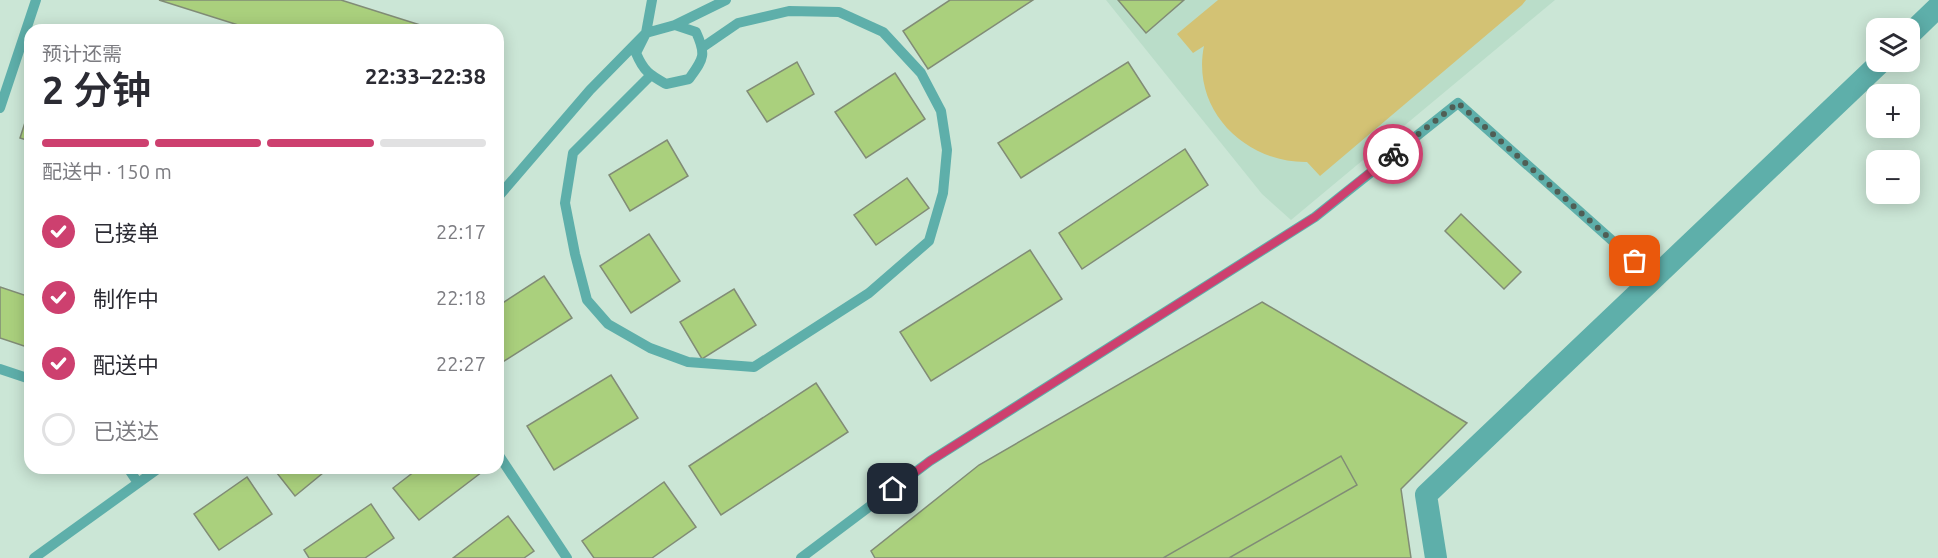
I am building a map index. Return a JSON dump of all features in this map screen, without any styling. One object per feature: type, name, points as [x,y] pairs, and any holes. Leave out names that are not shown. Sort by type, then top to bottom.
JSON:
[{"type":"street","points":[[1920,24],[1938,7]]},
{"type":"street","points":[[1436,558],[1426,495],[1870,72]]},
{"type":"lane","points":[[28,24],[36,0]]},
{"type":"lane","points":[[652,0],[646,33],[636,53],[642,68],[666,84],[689,79],[703,59],[703,47],[696,32],[675,25]]},
{"type":"lane","points":[[504,190],[590,90],[646,33],[675,25],[726,0]]},
{"type":"lane","points":[[651,75],[573,153],[565,203],[587,300],[608,324],[650,348],[688,362],[754,367],[869,293],[929,241],[943,193],[946,141],[941,111],[921,73],[883,32],[839,12],[789,11],[738,23],[703,47]]},
{"type":"lane","points":[[0,108],[24,36]]},
{"type":"lane","points":[[801,558],[930,461],[1315,217],[1458,103],[1653,277]]},
{"type":"lane","points":[[0,369],[24,377]]},
{"type":"lane","points":[[504,463],[567,558]]},
{"type":"lane","points":[[132,474],[138,483]]},
{"type":"lane","points":[[34,558],[151,474]]},
{"type":"shaded area","points":[[1106,0],[1555,0],[1291,220],[1262,194]]},
{"type":"shaded area","points":[[1218,0],[1526,0],[1320,176],[1307,162],[1284,160],[1244,143],[1227,128],[1215,111],[1206,91],[1202,69],[1204,46],[1193,53],[1177,34]]},
{"type":"building","points":[[159,0],[341,0],[417,24],[235,24]]},
{"type":"building","points":[[950,0],[1033,0],[928,69],[903,31]]},
{"type":"building","points":[[1118,0],[1184,0],[1146,33]]},
{"type":"building","points":[[797,62],[814,94],[767,122],[747,91]]},
{"type":"building","points":[[1128,62],[1150,96],[1021,178],[998,143]]},
{"type":"building","points":[[895,73],[925,119],[866,158],[835,112]]},
{"type":"building","points":[[24,126],[24,139],[20,138]]},
{"type":"building","points":[[667,140],[688,176],[630,211],[609,175]]},
{"type":"building","points":[[1185,149],[1208,185],[1082,269],[1059,233]]},
{"type":"building","points":[[907,178],[929,208],[876,245],[854,215]]},
{"type":"building","points":[[1461,214],[1521,272],[1504,289],[1445,231]]},
{"type":"building","points":[[649,234],[680,281],[631,313],[600,266]]},
{"type":"building","points":[[1030,250],[1062,299],[931,381],[900,332]]},
{"type":"building","points":[[544,276],[572,318],[504,361],[504,302]]},
{"type":"building","points":[[0,287],[24,295],[24,346],[0,338]]},
{"type":"building","points":[[734,289],[756,325],[702,359],[680,322]]},
{"type":"building","points":[[1262,302],[1467,423],[1401,489],[1411,558],[875,558],[871,551],[979,465]]},
{"type":"building","points":[[611,375],[638,418],[554,470],[527,426]]},
{"type":"building","points":[[816,383],[848,432],[721,515],[689,466]]},
{"type":"building","points":[[1341,456],[1357,485],[1229,558],[1163,558]]},
{"type":"building","points":[[278,474],[322,474],[295,496]]},
{"type":"building","points":[[411,474],[479,474],[419,520],[393,488]]},
{"type":"building","points":[[247,477],[272,514],[219,550],[194,514]]},
{"type":"building","points":[[664,482],[696,527],[652,558],[594,558],[582,541]]},
{"type":"building","points":[[371,504],[394,538],[365,558],[309,558],[304,550]]},
{"type":"building","points":[[508,516],[534,551],[524,558],[453,558]]},
{"type":"way so far","points":[[1393,154],[1458,103],[1635,261]]},
{"type":"route","points":[[893,489],[930,461],[1315,217],[1393,154]]}]
